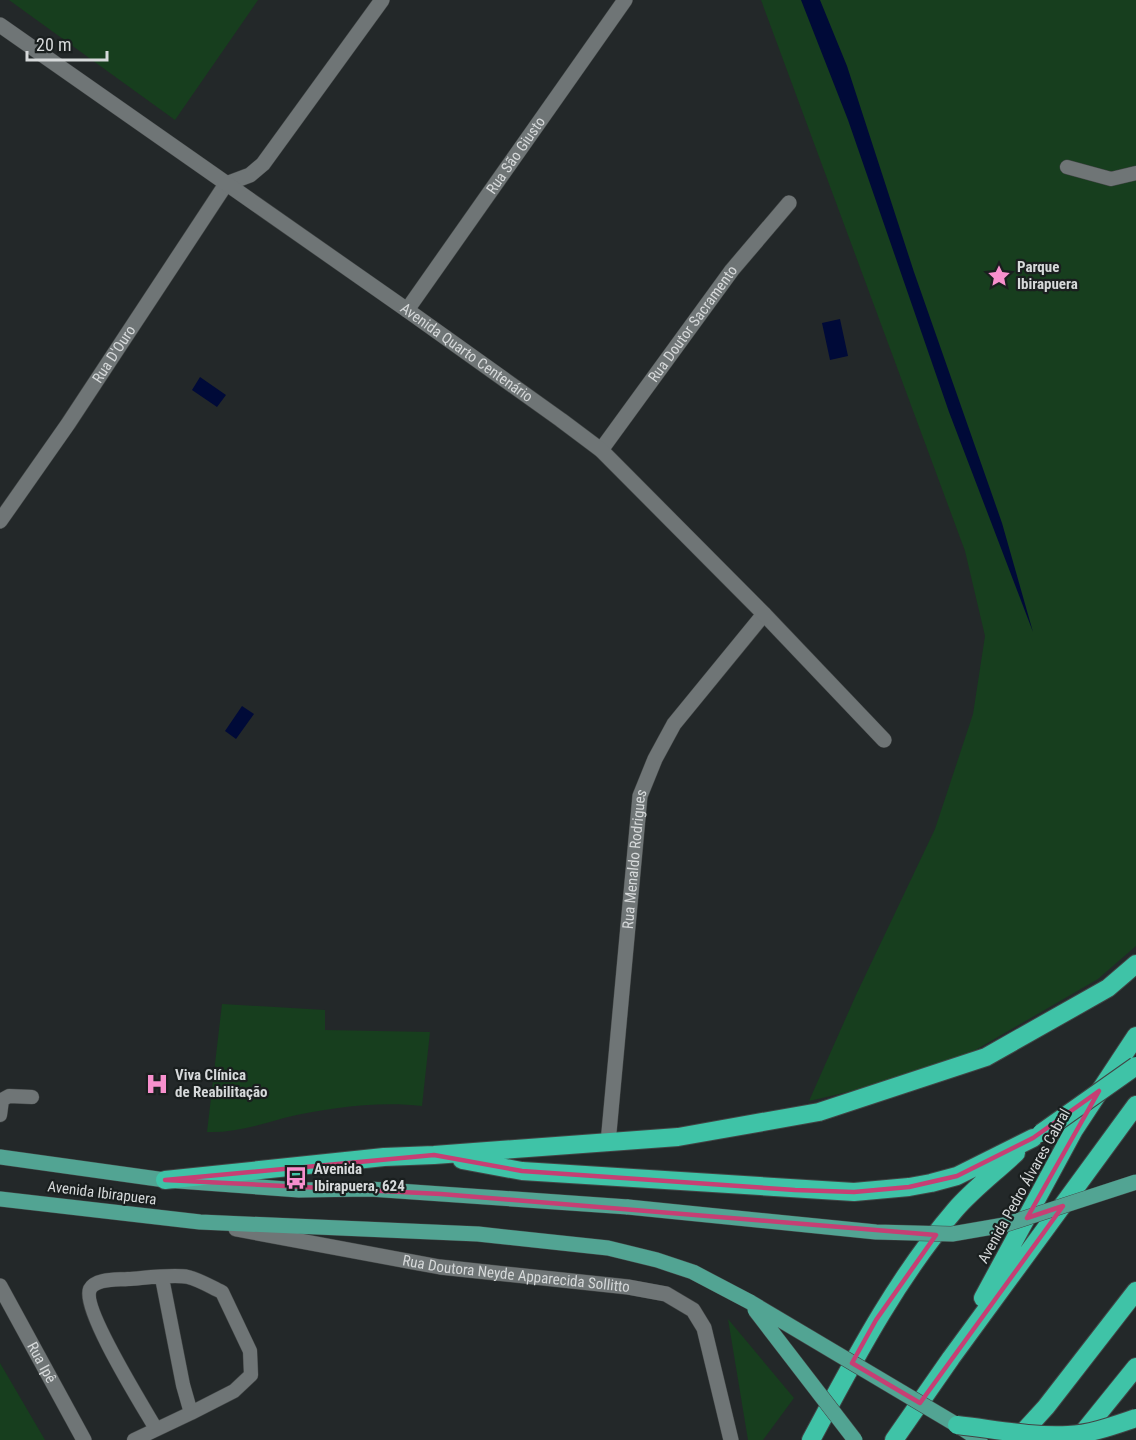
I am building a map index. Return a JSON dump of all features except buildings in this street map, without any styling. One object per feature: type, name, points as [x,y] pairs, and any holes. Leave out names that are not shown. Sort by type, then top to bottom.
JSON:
[{"type":"highway","points":[[165,1180],[384,1157],[678,1137],[819,1112],[986,1057],[1108,988],[1136,964]]},
{"type":"highway","name":"Avenida Pedro Álvares Cabral","points":[[951,1358],[1074,1130],[1136,1036]]},
{"type":"highway","points":[[811,1440],[876,1320],[957,1208],[1037,1135],[1136,1066]]},
{"type":"highway","points":[[894,1440],[951,1358],[1136,1105]]},
{"type":"highway","points":[[434,1155],[522,1171],[854,1192],[931,1184],[957,1176],[1037,1135]]},
{"type":"highway","points":[[1016,1440],[1046,1407],[1136,1291]]},
{"type":"highway","points":[[1078,1438],[1136,1367]]},
{"type":"highway","points":[[957,1425],[1037,1434],[1070,1435],[1136,1418]]},
{"type":"main road","name":"Avenida Ibirapuera","points":[[0,1157],[165,1180],[299,1190],[382,1190],[628,1207],[876,1232],[952,1234],[1004,1225],[1136,1182]]},
{"type":"main road","name":"Avenida Ibirapuera","points":[[0,1199],[200,1222],[478,1234],[608,1248],[657,1260],[693,1272],[750,1302],[980,1440]]},
{"type":"main road","points":[[750,1302],[855,1440]]},
{"type":"street","points":[[226,184],[250,175],[263,164],[382,0]]},
{"type":"street","name":"Rua São Giusto","points":[[407,310],[625,0]]},
{"type":"street","name":"Avenida Quarto Centenário","points":[[0,25],[407,310],[601,450],[764,614],[884,740]]},
{"type":"street","name":"Rua D'Ouro","points":[[0,521],[68,424],[226,184]]},
{"type":"street","name":"Rua Doutor Sacramento","points":[[601,450],[732,270],[789,202]]},
{"type":"street","name":"Rua Menaldo Rodrigues","points":[[608,1143],[640,796],[655,759],[674,724],[764,614]]},
{"type":"street","name":"Rua Doutora Neyde Apparecida Sollitto","points":[[200,1222],[440,1267],[628,1287],[666,1294],[693,1310],[704,1328],[731,1440]]},
{"type":"street","name":"Rua Ipê","points":[[0,1286],[84,1440]]},
{"type":"lane","points":[[1067,167],[1111,179],[1136,172]]},
{"type":"lane","points":[[0,1115],[3,1100],[9,1096],[32,1097]]},
{"type":"lane","points":[[134,1440],[234,1391],[251,1375],[250,1352],[222,1292],[186,1277],[97,1282],[91,1287],[88,1296],[94,1316],[111,1352],[156,1429]]},
{"type":"lane","points":[[162,1278],[191,1413]]},
{"type":"highlighted area","points":[[1099,1091],[1027,1218],[1063,1206],[920,1403],[852,1363],[876,1320],[936,1235],[441,1194],[165,1180],[434,1155],[522,1171],[795,1190],[854,1192],[909,1187],[957,1176],[1033,1138]]},
{"type":"green space","points":[[9,0],[258,0],[175,120]]},
{"type":"green space","name":"Parque Ibirapuera","points":[[761,0],[1136,0],[1136,946],[1098,979],[972,1052],[883,1084],[809,1101],[856,995],[935,829],[973,714],[985,636],[965,551]]},
{"type":"green space","points":[[222,1004],[325,1010],[325,1030],[430,1032],[422,1106],[388,1104],[335,1108],[236,1130],[207,1132]]},
{"type":"green space","points":[[728,1319],[794,1398],[763,1440],[748,1440]]},
{"type":"green space","points":[[0,1363],[45,1440],[0,1440]]},
{"type":"shaded area","points":[[801,0],[820,0],[847,66],[914,272],[1002,523],[1033,632],[949,412],[848,120]]},
{"type":"shaded area","points":[[840,319],[848,356],[830,360],[822,323]]},
{"type":"shaded area","points":[[200,377],[226,395],[217,407],[192,390]]},
{"type":"shaded area","points":[[242,706],[254,714],[236,739],[225,731]]},
{"type":"place","name":"Parque Ibirapuera","points":[[999,276]]},
{"type":"place","name":"Viva Clínica de Reabilitação","points":[[157,1084]]},
{"type":"place","name":"Avenida Ibirapuera, 624","points":[[296,1178]]}]
